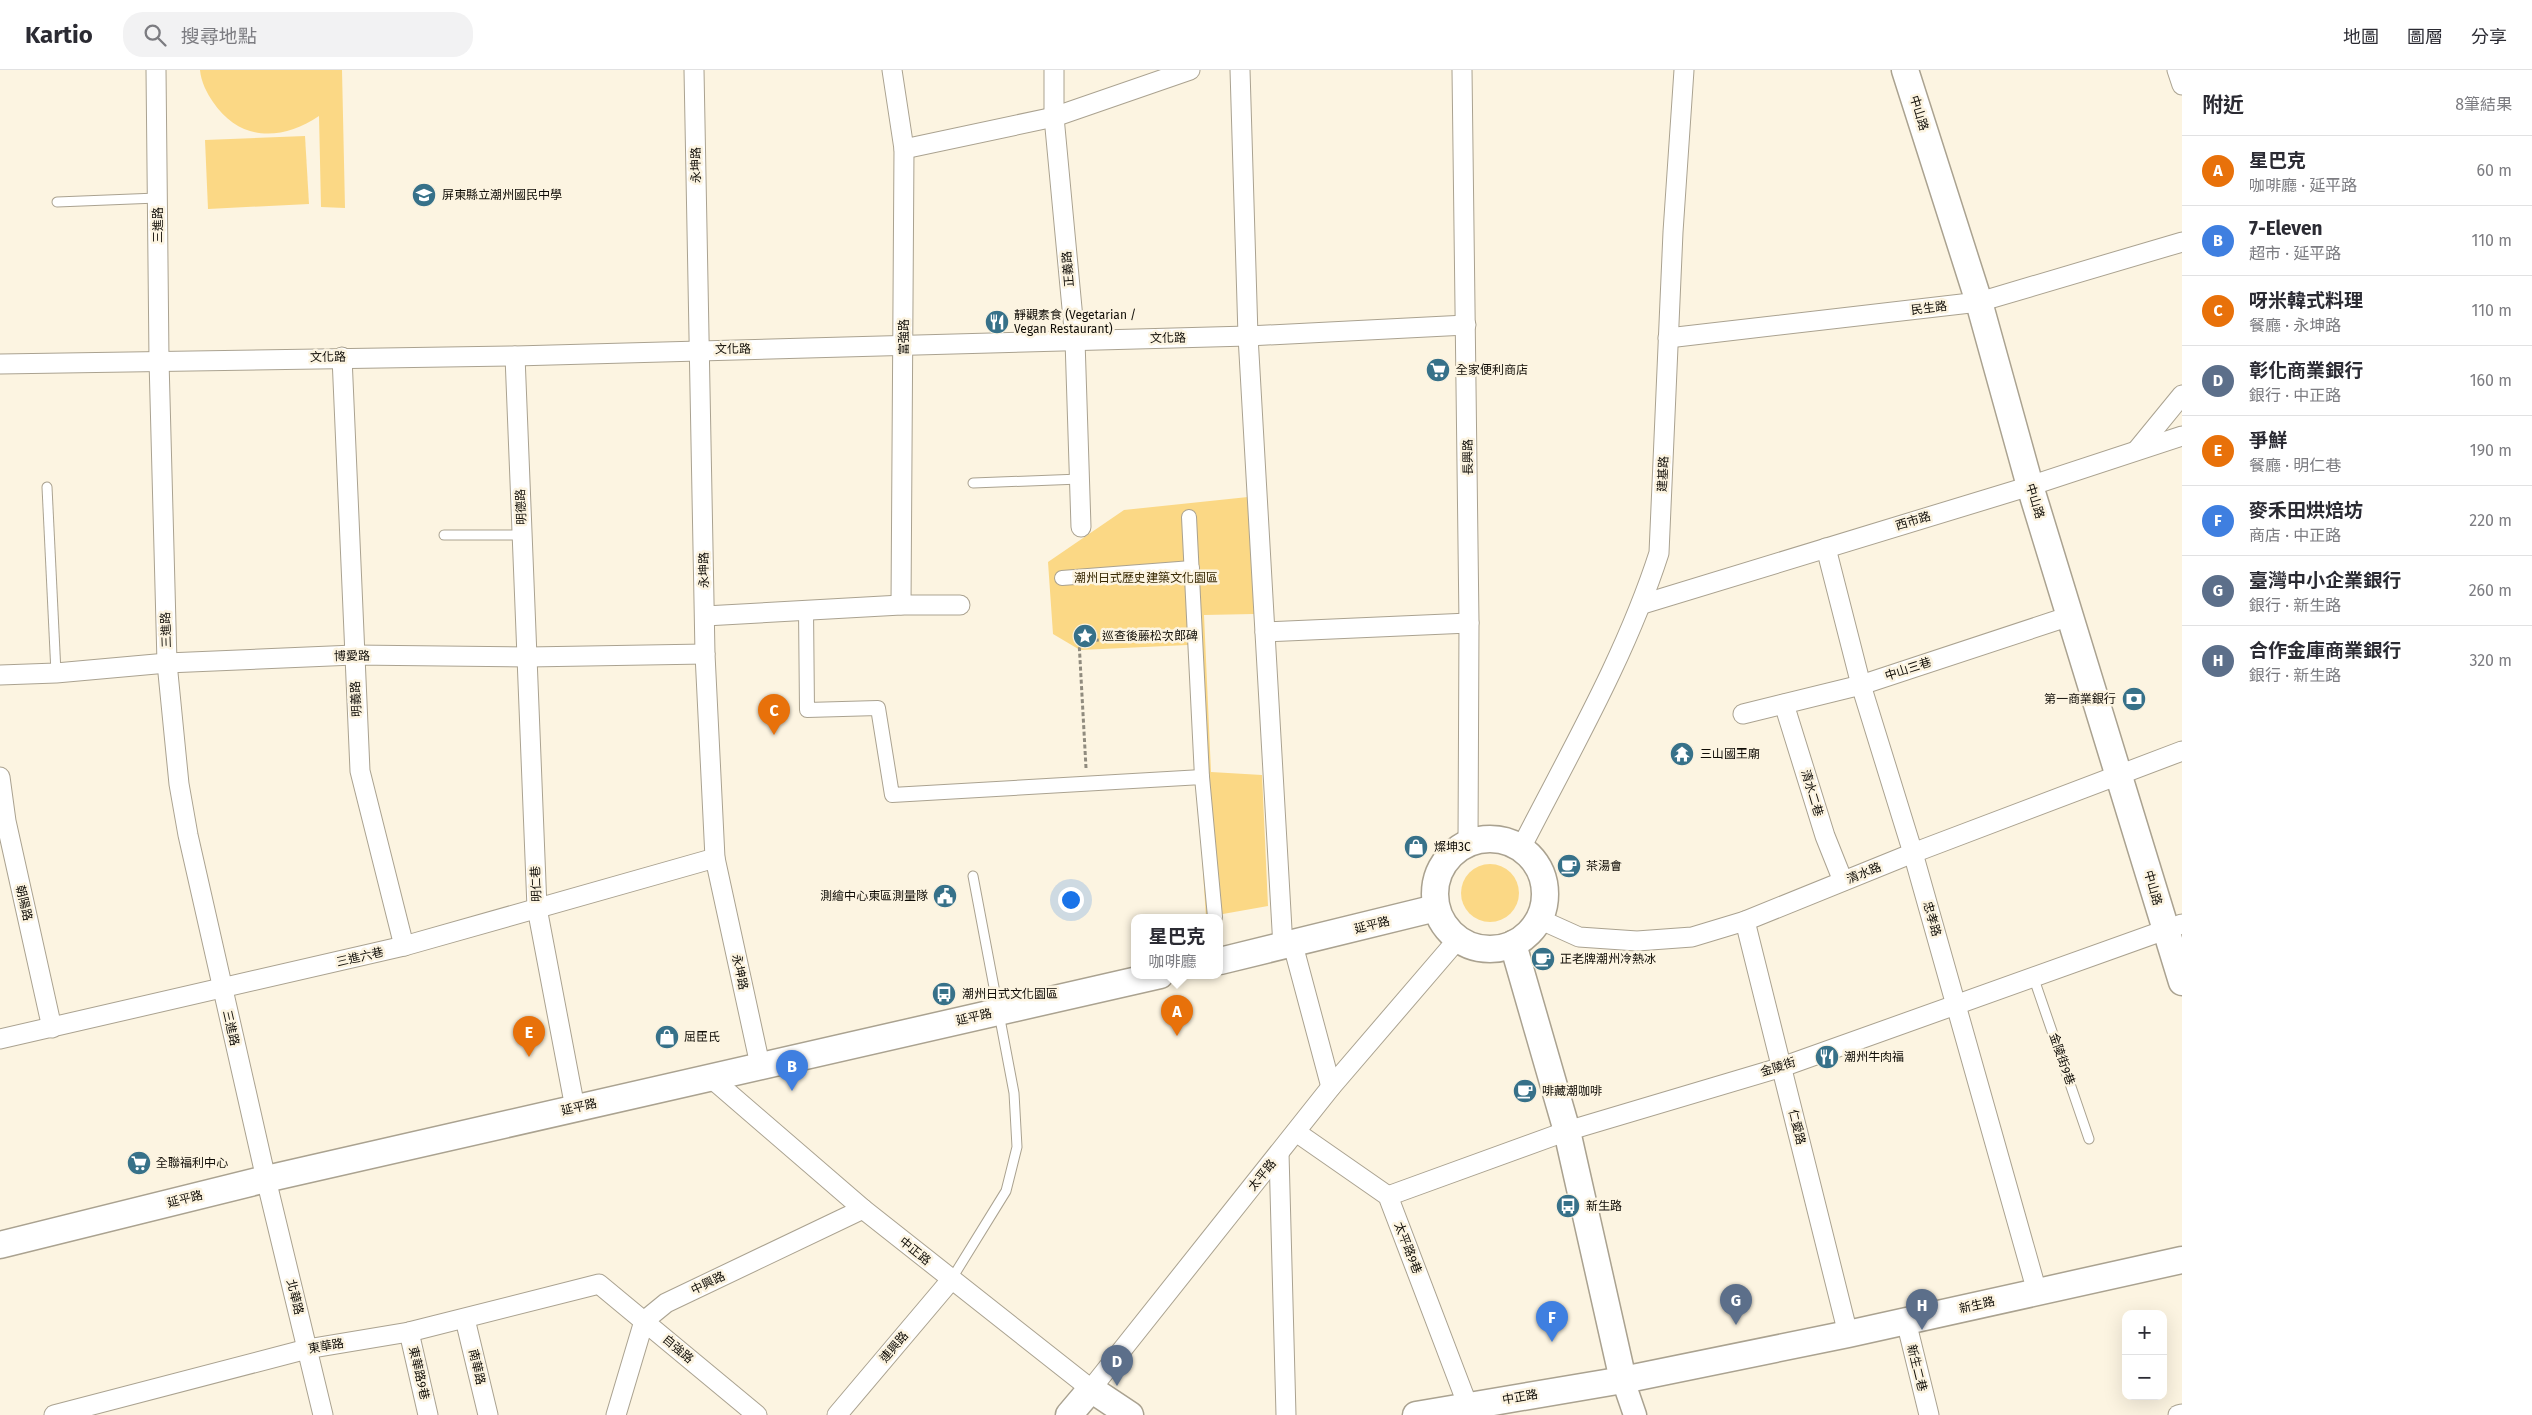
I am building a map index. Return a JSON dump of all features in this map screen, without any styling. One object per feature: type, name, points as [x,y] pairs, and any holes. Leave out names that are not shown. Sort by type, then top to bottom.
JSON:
[{"type":"main road","name":"中山路","points":[[1905,70],[1979,302],[2030,486],[2070,616],[2120,774],[2174,928],[2182,982]]},
{"type":"main road","points":[[1486,839],[1504,840],[1521,848],[1533,858],[1543,880],[1544,903],[1540,919],[1528,934],[1513,944],[1497,949],[1480,948],[1458,939],[1442,922],[1436,908],[1437,879],[1443,864],[1454,852],[1468,843],[1486,839]]},
{"type":"main road","name":"延平路","points":[[1223,960],[1288,946],[1436,908]]},
{"type":"main road","points":[[1513,944],[1567,1131],[1623,1380]]},
{"type":"main road","name":"延平路","points":[[0,1245],[266,1179],[1142,979]]},
{"type":"main road","name":"新生路","points":[[1623,1380],[1848,1334],[2182,1260]]},
{"type":"main road","name":"中正路","points":[[1416,1415],[1623,1380]]},
{"type":"main road","name":"中正路","points":[[1091,1389],[1130,1415]]},
{"type":"main road","name":"太平路","points":[[1070,1415],[1091,1389]]},
{"type":"street","name":"三進路","points":[[156,70],[159,360],[167,663],[179,784],[188,835],[266,1179]]},
{"type":"street","name":"永坤路","points":[[694,70],[706,654],[716,858],[760,1065]]},
{"type":"street","name":"富強路","points":[[892,70],[904,149],[901,605]]},
{"type":"street","name":"正義路","points":[[1054,70],[1054,117],[1074,340],[1081,527]]},
{"type":"street","points":[[904,149],[1054,117],[1190,70]]},
{"type":"street","points":[[1240,70],[1248,336],[1265,632],[1288,946],[1331,1087]]},
{"type":"street","name":"長興路","points":[[1462,70],[1469,623],[1468,843]]},
{"type":"street","name":"建基路","points":[[1521,848],[1583,728],[1642,604],[1659,553],[1668,338],[1684,70]]},
{"type":"street","points":[[2177,70],[2182,85]]},
{"type":"street","name":"民生路","points":[[1668,338],[1979,302],[2182,242]]},
{"type":"street","name":"文化路","points":[[0,364],[342,357],[515,356],[1248,336],[1466,325]]},
{"type":"street","name":"明德路","points":[[515,356],[528,657]]},
{"type":"street","name":"明義路","points":[[342,357],[360,771],[404,946]]},
{"type":"street","points":[[2138,450],[2182,395]]},
{"type":"street","name":"西市路","points":[[1642,604],[2030,486],[2182,436]]},
{"type":"street","points":[[1189,518],[1202,777],[1215,914]]},
{"type":"street","name":"忠孝路","points":[[1826,548],[1861,685],[1913,853],[2038,1292]]},
{"type":"street","points":[[1062,578],[1192,568]]},
{"type":"street","points":[[705,616],[901,605],[960,605]]},
{"type":"street","points":[[806,610],[807,710],[878,708],[892,795],[1202,777]]},
{"type":"street","name":"中山三巷","points":[[1743,714],[1861,685],[2070,616]]},
{"type":"street","points":[[1265,632],[1469,623]]},
{"type":"street","name":"博愛路","points":[[0,675],[56,674],[167,663],[354,655],[528,657],[706,654]]},
{"type":"street","name":"明仁巷","points":[[528,657],[537,908],[576,1108]]},
{"type":"street","name":"清水二巷","points":[[1784,704],[1825,836],[1843,881]]},
{"type":"street","name":"清水路","points":[[1540,919],[1578,937],[1637,941],[1692,937],[1745,921],[1913,853],[2182,751]]},
{"type":"street","name":"朝陽路","points":[[0,777],[3,822],[52,1028]]},
{"type":"street","name":"三進六巷","points":[[0,1039],[223,990],[404,946],[716,858]]},
{"type":"street","name":"仁愛路","points":[[1745,921],[1848,1334]]},
{"type":"street","name":"中山路","points":[[2174,928],[2182,953]]},
{"type":"street","name":"金陵街","points":[[1388,1196],[1567,1131],[1782,1067],[1956,1003],[2034,978],[2174,928]]},
{"type":"street","name":"太平路","points":[[1091,1389],[1331,1087],[1458,939]]},
{"type":"street","name":"中正路","points":[[710,1077],[863,1209],[1091,1389]]},
{"type":"street","points":[[1296,1132],[1388,1196]]},
{"type":"street","points":[[1279,1153],[1286,1415]]},
{"type":"street","name":"北華路","points":[[266,1179],[323,1415]]},
{"type":"street","name":"太平路9巷","points":[[1388,1196],[1468,1406]]},
{"type":"street","name":"中興路","points":[[644,1322],[666,1303],[863,1209]]},
{"type":"street","name":"連興路","points":[[837,1415],[951,1280]]},
{"type":"street","name":"東華路","points":[[54,1415],[308,1349],[409,1332],[599,1284]]},
{"type":"street","name":"自強路","points":[[599,1284],[757,1415]]},
{"type":"street","name":"南華路","points":[[465,1319],[488,1415]]},
{"type":"street","name":"新生二巷","points":[[1906,1321],[1929,1415]]},
{"type":"street","points":[[616,1415],[644,1322]]},
{"type":"street","name":"東華路9巷","points":[[409,1332],[428,1415]]},
{"type":"street","points":[[1623,1380],[1635,1415]]},
{"type":"lane","points":[[56,202],[157,198]]},
{"type":"lane","points":[[973,483],[1080,478]]},
{"type":"lane","points":[[47,487],[56,674]]},
{"type":"lane","points":[[444,535],[522,534]]},
{"type":"lane","points":[[951,1280],[1006,1191],[1017,1147],[1014,1093],[973,876]]},
{"type":"lane","name":"金陵街9巷","points":[[2034,978],[2089,1138]]},
{"type":"path","points":[[1087,784],[1079,641],[1195,635]]},
{"type":"green space","points":[[200,70],[342,70],[345,208],[321,207],[319,116],[291,130],[276,133],[249,131],[236,125],[213,102],[205,87]]},
{"type":"green space","points":[[305,136],[309,204],[208,209],[205,140]]},
{"type":"green space","name":"潮州日式歷史建築文化園區","points":[[1248,497],[1254,614],[1204,615],[1211,772],[1262,775],[1268,906],[1223,914],[1206,914],[1188,645],[1080,650],[1053,634],[1048,562],[1124,510]]},
{"type":"green space","points":[[1484,864],[1496,864],[1511,872],[1519,887],[1519,899],[1511,914],[1496,922],[1484,922],[1469,914],[1461,899],[1461,887],[1469,872]]},
{"type":"place","name":"屏東縣立潮州國民中學","points":[[424,195]]},
{"type":"place","name":"靜觀素食 (Vegetarian / Vegan Restaurant)","points":[[997,322]]},
{"type":"place","name":"全家便利商店","points":[[1438,370]]},
{"type":"place","name":"巡查後藤松次郎碑","points":[[1085,636]]},
{"type":"place","name":"第一商業銀行","points":[[2134,699]]},
{"type":"place","name":"呀米韓式料理","points":[[774,735]]},
{"type":"place","name":"三山國王廟","points":[[1682,754]]},
{"type":"place","name":"燦坤3C","points":[[1416,847]]},
{"type":"place","name":"茶湯會","points":[[1569,866]]},
{"type":"place","name":"測繪中心東區測量隊","points":[[945,896]]},
{"type":"place","name":"正老牌潮州冷熱冰","points":[[1543,959]]},
{"type":"place","name":"潮州日式文化園區","points":[[944,994]]},
{"type":"place","name":"星巴克","points":[[1177,1036]]},
{"type":"place","name":"屈臣氏","points":[[667,1037]]},
{"type":"place","name":"爭鮮","points":[[529,1057]]},
{"type":"place","name":"潮州牛肉福","points":[[1827,1057]]},
{"type":"place","name":"7-Eleven","points":[[792,1091]]},
{"type":"place","name":"啡藏潮咖啡","points":[[1525,1091]]},
{"type":"place","name":"全聯福利中心","points":[[139,1163]]},
{"type":"place","name":"新生路","points":[[1568,1206]]},
{"type":"place","name":"臺灣中小企業銀行","points":[[1736,1325]]},
{"type":"place","name":"合作金庫商業銀行","points":[[1922,1330]]},
{"type":"place","name":"麥禾田烘焙坊","points":[[1552,1342]]},
{"type":"place","name":"彰化商業銀行","points":[[1117,1386]]}]
